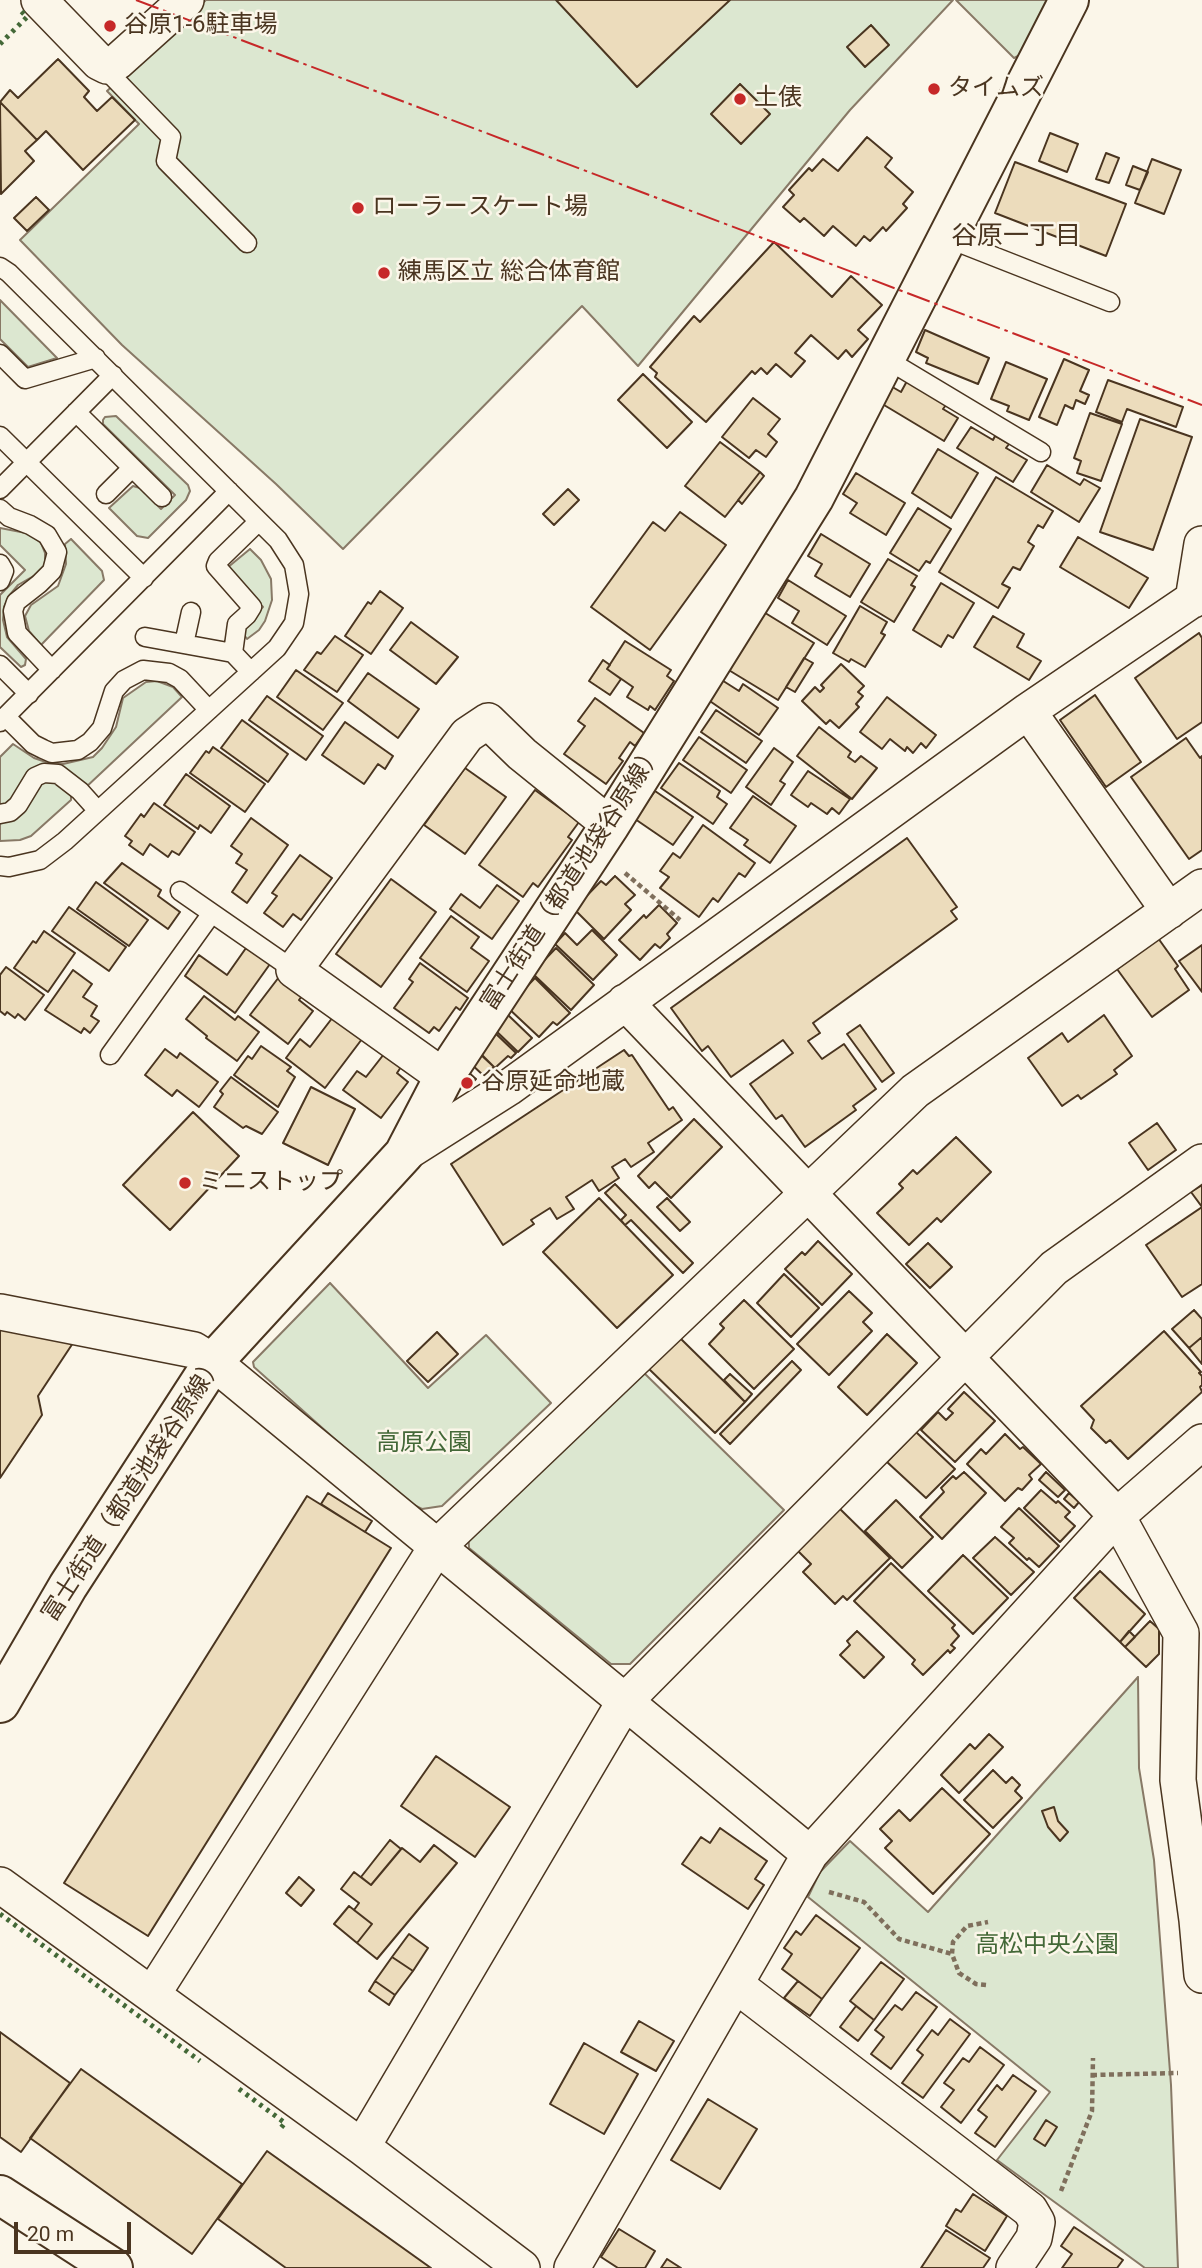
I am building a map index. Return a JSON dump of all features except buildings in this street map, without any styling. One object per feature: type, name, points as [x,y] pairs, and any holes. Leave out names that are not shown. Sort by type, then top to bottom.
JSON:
[{"type":"main road","name":"富士街道（都道池袋谷原線）","points":[[0,1703],[68,1586],[213,1362],[404,1154],[444,1077],[602,836],[814,498],[1069,0]]},
{"type":"main road","points":[[0,2195],[106,2266]]},
{"type":"street","points":[[39,0],[99,62],[107,66],[117,62],[186,0]]},
{"type":"street","points":[[404,1154],[508,1088],[1028,711],[1197,596],[1202,544]]},
{"type":"street","points":[[1028,711],[1169,911]]},
{"type":"street","points":[[444,1077],[294,970],[467,734],[488,721],[602,836]]},
{"type":"street","points":[[152,1995],[436,1548],[915,1091],[1202,887]]},
{"type":"street","points":[[625,1002],[1117,1516],[1192,1632],[1178,1780],[1200,1919],[1202,1975]]},
{"type":"street","points":[[362,2147],[625,1701],[1054,1268],[1202,1162]]},
{"type":"street","points":[[0,1312],[194,1350],[213,1362],[625,1701],[802,1869]]},
{"type":"street","points":[[572,2268],[802,1869],[1117,1516],[1202,1442]]},
{"type":"street","points":[[0,1885],[362,2147],[522,2268]]},
{"type":"street","points":[[736,1985],[1030,2210],[1037,2222],[1034,2238],[1014,2268]]},
{"type":"lane","points":[[107,66],[110,74],[171,137],[166,161],[247,243]]},
{"type":"lane","points":[[947,239],[1110,302]]},
{"type":"lane","points":[[0,267],[96,358],[278,540],[294,565],[299,594],[294,623],[277,648],[251,672],[65,841],[40,860],[9,867],[0,866]]},
{"type":"lane","points":[[0,354],[25,379],[96,358]]},
{"type":"lane","points":[[886,359],[1041,452]]},
{"type":"lane","points":[[0,489],[113,375]]},
{"type":"lane","points":[[76,412],[162,497]]},
{"type":"lane","points":[[0,436],[144,578]]},
{"type":"lane","points":[[106,494],[132,468]]},
{"type":"lane","points":[[209,710],[180,679],[169,673],[144,670],[124,680],[114,691],[102,728],[90,742],[78,750],[52,753],[33,744],[3,720],[229,491]]},
{"type":"lane","points":[[0,509],[9,517],[47,535],[57,552],[56,562],[46,578],[16,602],[13,611],[17,633],[52,670]]},
{"type":"lane","points":[[233,653],[237,624],[252,607],[216,564],[259,521]]},
{"type":"lane","points":[[0,564],[4,571],[0,581]]},
{"type":"lane","points":[[184,644],[191,612]]},
{"type":"lane","points":[[145,637],[233,653],[251,672]]},
{"type":"lane","points":[[0,665],[29,694]]},
{"type":"lane","points":[[0,814],[10,812],[18,806],[35,777],[44,773],[58,774],[80,791],[98,811]]},
{"type":"lane","points":[[180,891],[294,970]]},
{"type":"lane","points":[[110,1055],[212,913]]},
{"type":"path","points":[[602,836],[707,943]]},
{"type":"path","points":[[802,1869],[864,1902],[899,1939],[951,1954]]},
{"type":"path","points":[[986,1985],[976,1984],[958,1973],[951,1954],[953,1942],[967,1926],[988,1922]]},
{"type":"path","points":[[1037,2222],[1063,2189],[1092,2111],[1093,2058]]},
{"type":"path","points":[[1092,2075],[1178,2073]]},
{"type":"green space","name":"練馬区立 総合体育館","points":[[206,0],[953,0],[850,110],[638,366],[582,306],[343,549],[276,484],[122,345],[20,240],[139,124],[107,91]]},
{"type":"green space","points":[[956,0],[1049,0],[1022,54],[1014,58]]},
{"type":"green space","points":[[0,300],[57,358],[28,367],[0,339]]},
{"type":"green space","points":[[116,416],[188,485],[190,491],[186,500],[148,538],[137,536],[109,508],[133,486],[140,488],[161,509],[175,495],[103,424],[105,417]]},
{"type":"green space","points":[[0,528],[31,534],[41,543],[45,553],[42,569],[18,585],[4,607],[3,620],[7,637],[26,659],[25,665],[21,667],[0,647],[0,595],[25,570],[0,545]]},
{"type":"green space","points":[[71,539],[102,571],[104,580],[41,645],[29,631],[25,616],[31,605],[58,586],[66,564],[65,544]]},
{"type":"green space","points":[[250,549],[261,560],[271,579],[272,600],[265,621],[259,630],[247,639],[240,629],[263,607],[227,568]]},
{"type":"green space","points":[[157,681],[173,687],[182,697],[84,789],[29,773],[9,804],[0,807],[0,757],[13,744],[34,758],[46,762],[63,764],[93,757],[116,727],[123,698],[146,682]]},
{"type":"green space","points":[[56,779],[71,794],[71,800],[31,836],[20,840],[0,841],[0,821],[44,780]]},
{"type":"green space","name":"高原公園","points":[[330,1283],[428,1388],[486,1335],[551,1403],[442,1506],[422,1509],[402,1499],[254,1367],[253,1362]]},
{"type":"green space","points":[[639,1368],[784,1510],[630,1664],[611,1664],[469,1548],[468,1530]]},
{"type":"green space","name":"高松中央公園","points":[[1138,1677],[1139,1768],[1154,1860],[1171,2085],[1178,2268],[1145,2268],[997,2160],[1050,2092],[808,1897],[820,1872],[850,1841],[928,1912]]},
{"type":"hedge","points":[[0,44],[27,17],[20,10]]},
{"type":"hedge","points":[[0,1914],[200,2061]]},
{"type":"hedge","points":[[239,2089],[285,2123],[280,2129]]},
{"type":"power","points":[[136,0],[1202,405]]},
{"type":"place","name":"谷原1-6駐車場","points":[[110,26]]},
{"type":"place","name":"タイムズ","points":[[934,89]]},
{"type":"place","name":"土俵","points":[[740,99]]},
{"type":"place","name":"ローラースケート場","points":[[358,208]]},
{"type":"place","name":"練馬区立 総合体育館","points":[[384,273]]},
{"type":"place","name":"谷原延命地蔵","points":[[467,1083]]},
{"type":"place","name":"ミニストップ","points":[[185,1183]]},
{"type":"district","name":"谷原一丁目","points":[[1016,237]]}]
